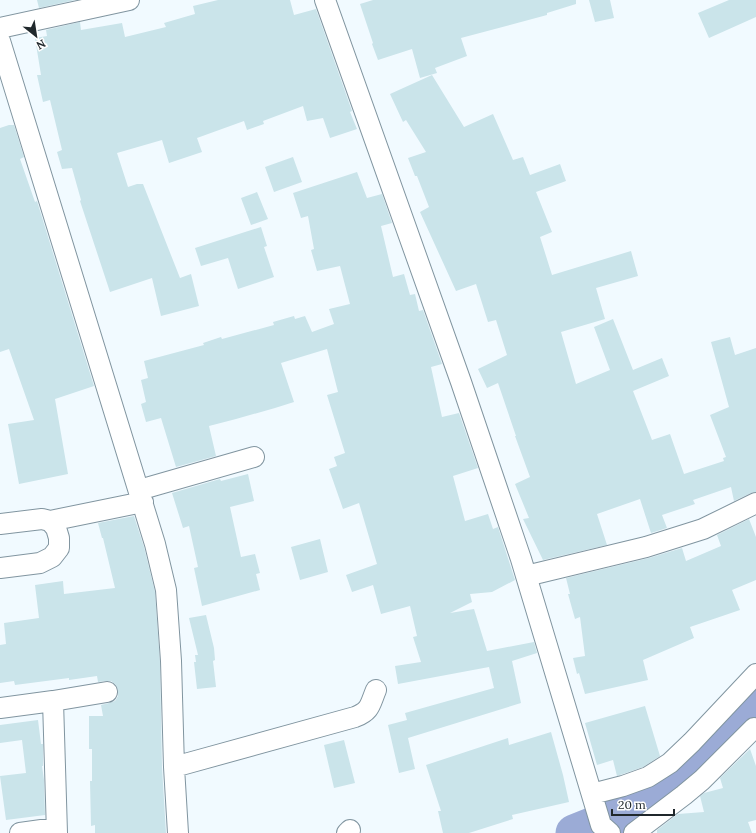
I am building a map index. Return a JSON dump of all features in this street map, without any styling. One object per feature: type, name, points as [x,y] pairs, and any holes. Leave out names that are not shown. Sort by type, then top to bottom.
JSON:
[{"type":"street","points":[[0,28],[129,0]]},
{"type":"street","points":[[325,0],[461,382],[526,576],[592,796],[606,829]]},
{"type":"street","points":[[0,41],[156,544],[166,590],[178,833]]},
{"type":"street","points":[[0,524],[42,519],[50,521],[141,496],[254,457]]},
{"type":"street","points":[[526,576],[646,547],[703,529],[756,503]]},
{"type":"street","points":[[0,568],[40,563],[52,556],[59,548],[59,538],[56,528],[50,521]]},
{"type":"street","points":[[592,796],[648,777],[670,764],[756,674]]},
{"type":"street","points":[[174,767],[355,718],[364,714],[369,708],[376,690]]},
{"type":"street","points":[[0,708],[107,692]]},
{"type":"street","points":[[20,833],[56,831],[53,701]]},
{"type":"street","points":[[634,833],[702,780],[754,728]]},
{"type":"building","points":[[37,0],[75,0],[39,8]]},
{"type":"building","points":[[218,0],[290,0],[294,15],[316,9],[357,129],[330,138],[323,118],[307,121],[303,106],[263,121],[264,124],[247,130],[244,121],[197,138],[202,152],[169,163],[162,140],[117,153],[128,187],[143,184],[180,278],[191,274],[199,306],[161,316],[152,278],[110,292],[80,201],[81,200],[72,168],[62,169],[57,152],[62,150],[50,100],[43,102],[37,75],[41,75],[35,38],[47,36],[46,30],[80,22],[81,30],[122,23],[125,37],[166,27],[164,23],[195,14],[193,6]]},
{"type":"building","points":[[373,0],[576,0],[576,4],[547,13],[547,15],[461,38],[467,56],[435,68],[437,73],[420,78],[412,49],[378,60],[360,4]]},
{"type":"building","points":[[589,0],[610,0],[614,18],[595,22]]},
{"type":"building","points":[[729,0],[756,0],[756,17],[709,38],[698,13]]},
{"type":"building","points":[[432,75],[464,127],[493,114],[513,160],[523,157],[530,175],[560,164],[566,181],[536,192],[552,232],[540,237],[552,275],[631,251],[638,276],[596,288],[605,319],[561,332],[576,384],[610,370],[594,327],[613,319],[633,370],[662,358],[669,376],[633,391],[652,440],[670,434],[684,474],[724,461],[723,458],[726,457],[710,415],[729,407],[711,342],[730,337],[735,355],[756,348],[756,492],[734,501],[731,487],[693,500],[695,504],[662,515],[667,528],[651,533],[640,499],[597,514],[607,545],[543,560],[523,519],[529,518],[515,484],[530,477],[498,383],[487,388],[478,369],[507,355],[496,320],[488,322],[476,284],[456,291],[420,212],[429,207],[408,158],[426,152],[406,120],[403,122],[390,94]]},
{"type":"building","points":[[14,125],[24,157],[20,159],[35,202],[37,201],[94,386],[55,399],[68,474],[19,484],[8,424],[34,420],[9,349],[0,352],[0,128]]},
{"type":"building","points":[[293,157],[302,182],[274,192],[265,167]]},
{"type":"building","points":[[357,172],[367,198],[382,194],[392,223],[381,226],[393,277],[404,274],[410,295],[415,294],[419,311],[423,310],[442,364],[431,367],[442,417],[459,413],[478,468],[453,476],[465,521],[488,514],[493,529],[498,527],[515,580],[492,592],[470,594],[472,602],[450,613],[474,609],[487,651],[534,642],[537,653],[512,661],[521,703],[408,738],[415,769],[399,773],[388,725],[407,720],[405,713],[494,688],[489,667],[398,684],[395,666],[421,662],[413,637],[417,636],[410,606],[381,614],[373,585],[352,592],[346,575],[377,564],[359,503],[343,509],[329,469],[337,466],[334,457],[345,453],[327,395],[338,392],[327,349],[281,363],[294,402],[209,426],[216,456],[176,467],[161,418],[146,422],[141,404],[146,402],[141,380],[148,378],[144,361],[204,345],[203,343],[221,337],[222,339],[274,325],[273,322],[294,316],[295,319],[305,316],[312,332],[334,324],[329,309],[350,304],[340,266],[317,271],[311,250],[314,249],[308,216],[301,218],[293,193]]},
{"type":"building","points":[[257,192],[268,219],[251,225],[241,198]]},
{"type":"building","points":[[261,227],[267,246],[264,247],[274,277],[238,289],[228,258],[201,266],[195,248]]},
{"type":"building","points":[[248,474],[254,501],[230,507],[241,557],[255,554],[260,573],[256,574],[260,590],[202,606],[194,568],[198,567],[189,526],[183,528],[172,493],[220,479],[221,481]]},
{"type":"building","points":[[134,516],[144,547],[155,592],[160,662],[162,767],[166,833],[95,833],[95,825],[91,826],[90,781],[92,781],[92,749],[89,749],[89,716],[103,716],[101,705],[115,701],[118,696],[116,685],[111,681],[98,682],[97,676],[15,685],[14,681],[0,683],[0,645],[6,644],[4,623],[39,618],[35,585],[63,581],[64,594],[115,588],[98,523]]},
{"type":"building","points":[[749,519],[756,537],[756,580],[732,590],[740,610],[690,627],[694,638],[643,660],[648,680],[585,694],[579,673],[577,674],[573,658],[585,656],[580,617],[575,619],[568,594],[570,594],[566,578],[649,558],[682,548],[686,561],[721,546],[717,535]]},
{"type":"building","points":[[320,539],[328,572],[300,580],[291,547]]},
{"type":"building","points":[[206,615],[214,648],[215,660],[213,661],[216,687],[197,689],[194,662],[196,662],[195,655],[198,655],[189,618]]},
{"type":"building","points":[[645,706],[660,756],[643,767],[617,776],[613,760],[597,765],[585,723]]},
{"type":"building","points":[[38,720],[41,744],[43,744],[42,766],[45,815],[6,820],[0,776],[26,773],[22,740],[0,743],[0,725]]},
{"type":"building","points":[[551,732],[569,802],[512,815],[513,819],[469,833],[443,833],[438,811],[441,811],[426,765],[508,738],[509,745]]},
{"type":"building","points":[[344,740],[355,783],[334,788],[324,745]]},
{"type":"building","points":[[750,749],[756,766],[756,820],[748,822],[752,833],[657,833],[657,830],[678,814],[704,812],[700,796],[704,793],[723,788],[720,778]]},
{"type":"waterway","points":[[574,833],[629,811],[652,796],[702,751],[756,695]]}]
